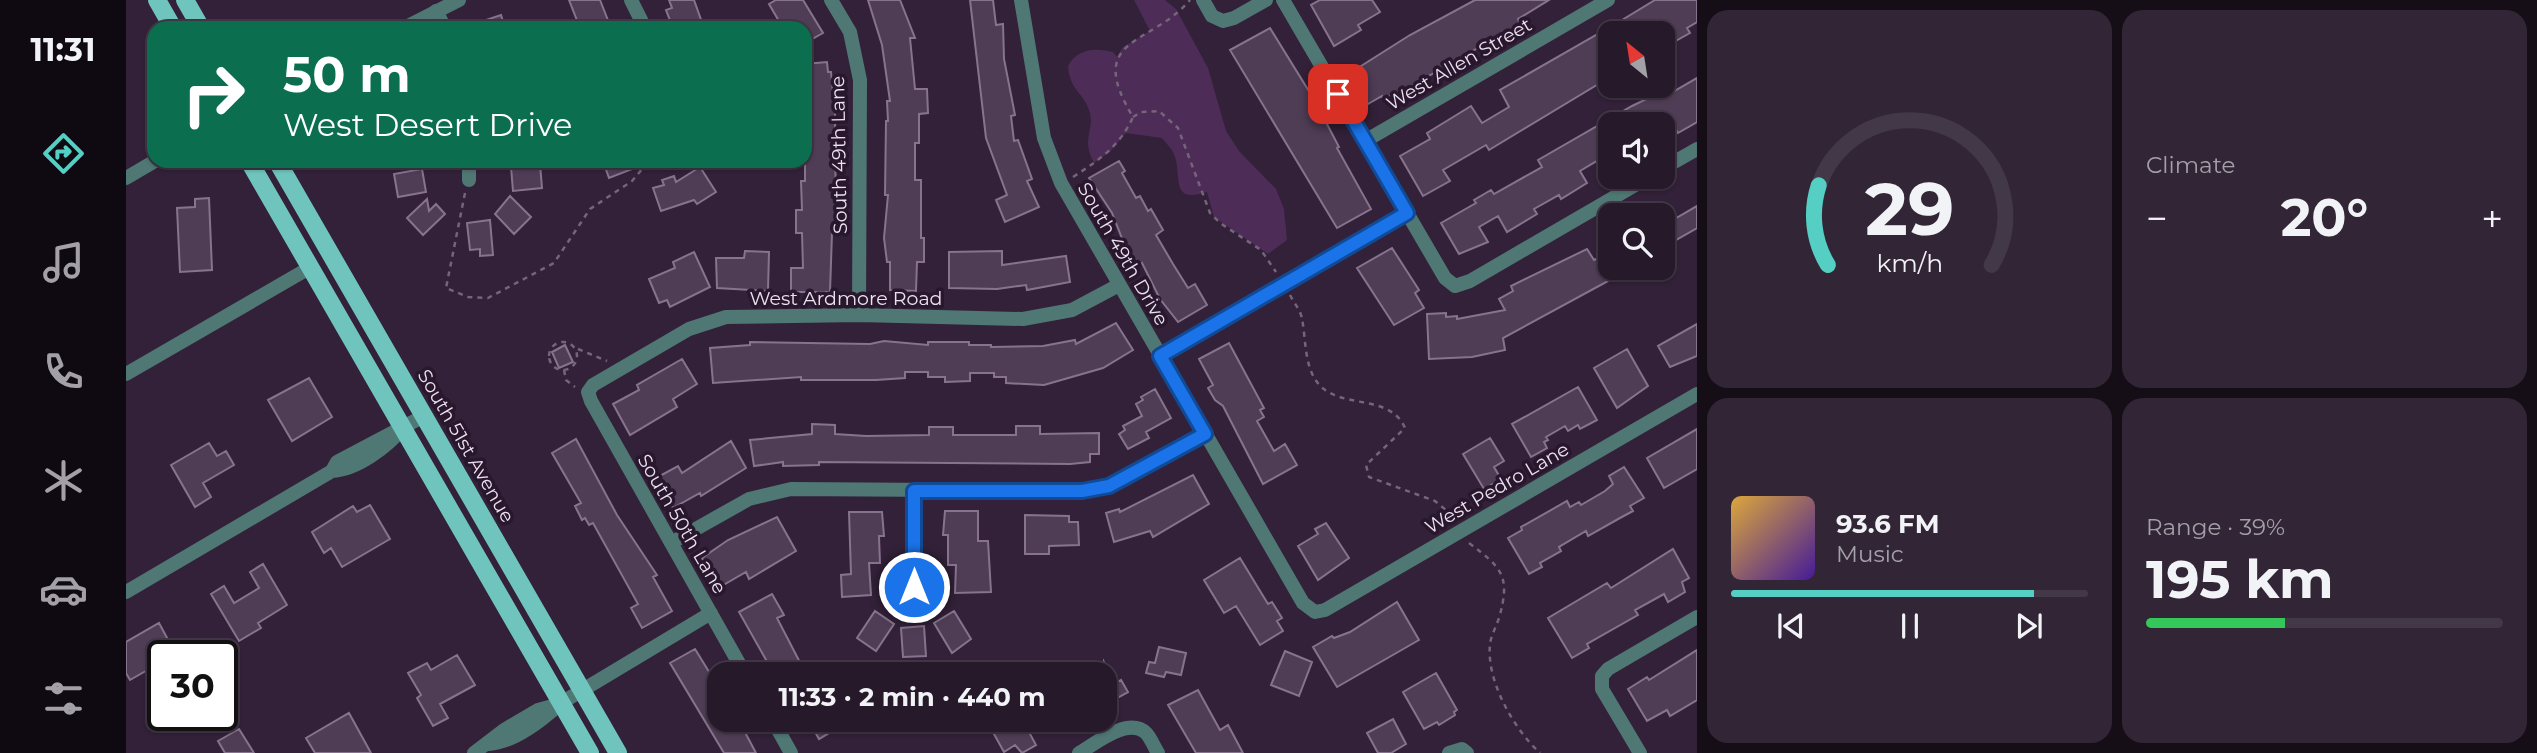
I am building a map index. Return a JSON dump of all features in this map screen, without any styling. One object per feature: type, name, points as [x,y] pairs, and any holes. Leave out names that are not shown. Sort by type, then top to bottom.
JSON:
[{"type":"main road","points":[[157,0],[169,21]]},
{"type":"main road","points":[[185,0],[197,21]]},
{"type":"main road","points":[[253,168],[590,753]]},
{"type":"main road","name":"South 51st Avenue","points":[[281,168],[618,753]]},
{"type":"street","points":[[417,21],[458,0]]},
{"type":"street","points":[[631,0],[642,21]]},
{"type":"street","name":"South 49th Lane","points":[[831,0],[850,32],[860,80],[859,316]]},
{"type":"street","name":"South 49th Drive","points":[[1021,0],[1044,138],[1060,183],[1303,603],[1315,612]]},
{"type":"street","points":[[1203,0],[1212,16],[1223,21],[1234,19],[1266,0]]},
{"type":"street","points":[[1283,0],[1446,278],[1455,286],[1471,281],[1628,189]]},
{"type":"street","name":"West Allen Street","points":[[1365,141],[1608,0]]},
{"type":"street","points":[[436,11],[441,21]]},
{"type":"street","points":[[1675,162],[1697,149]]},
{"type":"street","points":[[126,178],[147,166]]},
{"type":"street","points":[[469,168],[469,180]]},
{"type":"street","points":[[1160,356],[1407,213]]},
{"type":"street","points":[[126,374],[311,267]]},
{"type":"street","name":"West Ardmore Road","points":[[587,392],[593,385],[620,368],[689,328],[726,317],[1031,318],[1072,310],[1119,285]]},
{"type":"street","name":"South 50th Lane","points":[[587,392],[739,662]]},
{"type":"street","name":"West Pedro Lane","points":[[1315,612],[1325,610],[1697,394]]},
{"type":"street","points":[[126,592],[332,471],[342,470],[385,434],[424,416]]},
{"type":"street","points":[[671,543],[741,503],[768,493],[791,489],[1082,491],[1109,486],[1205,434]]},
{"type":"street","points":[[914,491],[914,587]]},
{"type":"street","points":[[474,753],[489,744],[495,735],[516,729],[538,710],[561,703],[711,613]]},
{"type":"street","points":[[1640,753],[1602,689],[1602,676],[1608,669],[1697,617]]},
{"type":"street","points":[[1079,753],[1120,730],[1135,727],[1146,733],[1158,753]]},
{"type":"street","points":[[779,732],[791,753]]},
{"type":"path","points":[[1133,117],[1120,95],[1116,79],[1116,58],[1123,47],[1179,13],[1189,0]]},
{"type":"path","points":[[1060,183],[1110,152],[1126,133],[1133,117],[1141,112],[1158,111],[1178,128],[1210,212],[1220,223],[1261,250],[1302,317],[1310,370],[1328,393],[1375,404],[1401,418],[1405,428],[1366,465],[1369,477],[1435,501],[1455,514],[1470,544],[1489,556],[1500,569],[1504,598],[1490,645],[1497,689],[1512,720],[1540,753]]},
{"type":"path","points":[[469,180],[460,210],[446,288],[468,297],[488,298],[554,263],[590,209],[632,181],[643,168]]},
{"type":"path","points":[[564,370],[551,363],[552,347],[563,341],[620,368]]},
{"type":"path","points":[[564,370],[576,363],[575,347]]},
{"type":"path","points":[[564,370],[566,380],[587,392]]},
{"type":"shaded area","points":[[1134,0],[1165,0],[1176,9],[1208,68],[1226,131],[1239,151],[1276,189],[1284,209],[1287,240],[1268,254],[1214,217],[1207,192],[1195,195],[1182,191],[1173,152],[1162,138],[1126,133],[1110,152],[1094,163],[1088,147],[1091,117],[1071,81],[1068,66],[1077,56],[1087,51],[1113,52],[1117,57],[1123,47],[1150,31]]},
{"type":"building","points":[[569,0],[600,0],[608,21],[577,21]]},
{"type":"building","points":[[669,0],[694,0],[702,21],[670,21],[666,10],[672,8]]},
{"type":"building","points":[[776,0],[803,0],[823,33],[812,39],[812,21],[779,21],[769,4]]},
{"type":"building","points":[[868,0],[900,0],[915,38],[910,38],[915,89],[927,89],[928,113],[919,114],[919,143],[915,143],[915,180],[921,180],[921,238],[924,238],[924,262],[917,262],[916,291],[890,290],[890,262],[887,262],[884,238],[888,195],[885,195],[886,121],[887,101],[890,101],[882,45]]},
{"type":"building","points":[[970,0],[993,0],[996,25],[1003,24],[1004,59],[1015,115],[1011,116],[1014,141],[1018,140],[1032,179],[1027,181],[1039,207],[1005,222],[996,200],[1007,195],[986,138]]},
{"type":"building","points":[[1320,0],[1372,0],[1380,12],[1358,25],[1361,30],[1334,46],[1311,5]]},
{"type":"building","points":[[1475,0],[1549,0],[1518,19],[1520,24],[1402,91],[1383,99],[1382,96],[1368,104],[1350,73],[1410,35]]},
{"type":"building","points":[[1655,0],[1697,0],[1697,22],[1687,28],[1690,33],[1675,41],[1675,21],[1622,20]]},
{"type":"building","points":[[501,15],[503,21],[483,21]]},
{"type":"building","points":[[1270,28],[1315,101],[1339,147],[1337,148],[1371,209],[1337,228],[1230,50]]},
{"type":"building","points":[[1598,34],[1598,84],[1489,150],[1486,145],[1443,170],[1450,181],[1423,196],[1400,156],[1430,139],[1427,133],[1471,106],[1482,123],[1509,107],[1500,90]]},
{"type":"building","points":[[827,62],[828,72],[831,72],[835,114],[836,233],[832,233],[830,292],[791,292],[791,268],[803,268],[802,233],[796,233],[796,210],[802,210],[801,181],[805,181],[805,168],[812,168],[812,63]]},
{"type":"building","points":[[1697,78],[1697,122],[1678,133],[1675,128],[1675,112],[1622,112],[1649,98],[1675,98],[1675,91]]},
{"type":"building","points":[[1598,126],[1598,160],[1580,171],[1587,183],[1561,199],[1559,195],[1534,209],[1537,214],[1507,232],[1498,216],[1479,227],[1488,242],[1459,254],[1441,223],[1476,203],[1474,200],[1491,190],[1494,194],[1542,167],[1538,160]]},
{"type":"building","points":[[1119,161],[1125,171],[1122,173],[1136,198],[1140,196],[1148,211],[1151,209],[1163,230],[1156,235],[1173,264],[1188,288],[1195,284],[1207,305],[1178,322],[1160,299],[1142,263],[1139,265],[1123,241],[1112,213],[1089,178]]},
{"type":"building","points":[[511,168],[540,168],[542,188],[513,191]]},
{"type":"building","points":[[605,168],[635,168],[609,178]]},
{"type":"building","points":[[701,168],[716,192],[697,204],[694,200],[661,211],[653,188],[664,185],[662,180],[674,176],[676,182]]},
{"type":"building","points":[[422,169],[426,192],[398,197],[394,174]]},
{"type":"building","points":[[510,196],[531,217],[514,234],[495,214]]},
{"type":"building","points":[[209,198],[212,270],[180,272],[177,208],[195,207],[195,199]]},
{"type":"building","points":[[427,199],[429,211],[436,204],[445,214],[423,235],[407,218]]},
{"type":"building","points":[[1697,206],[1697,228],[1675,241],[1675,219]]},
{"type":"building","points":[[490,220],[493,255],[480,256],[480,249],[470,250],[467,223]]},
{"type":"building","points":[[1392,248],[1419,290],[1415,293],[1424,308],[1394,325],[1357,268]]},
{"type":"building","points":[[1587,249],[1598,262],[1598,280],[1610,280],[1503,338],[1505,350],[1472,357],[1429,359],[1427,314],[1446,313],[1446,317],[1457,316],[1457,319],[1505,310],[1499,299],[1513,291],[1511,286]]},
{"type":"building","points":[[745,251],[769,252],[768,291],[717,288],[716,258],[744,258]]},
{"type":"building","points":[[1002,251],[1002,265],[1066,256],[1070,282],[1027,290],[1026,285],[997,289],[949,288],[949,252]]},
{"type":"building","points":[[694,252],[710,287],[670,307],[667,300],[659,303],[649,279],[675,268],[673,262]]},
{"type":"building","points":[[1116,323],[1133,350],[1103,368],[1044,385],[1006,383],[1006,377],[994,377],[994,373],[970,373],[970,381],[945,382],[945,377],[928,377],[928,372],[905,372],[905,378],[876,380],[801,380],[801,377],[713,383],[710,348],[750,345],[750,342],[870,344],[884,341],[928,345],[928,342],[969,342],[969,345],[991,347],[1043,346],[1075,340],[1076,344]]},
{"type":"building","points":[[1697,324],[1697,356],[1670,367],[1658,346]]},
{"type":"building","points":[[1229,343],[1264,408],[1260,410],[1264,417],[1257,421],[1274,451],[1285,444],[1297,465],[1263,484],[1223,406],[1215,400],[1208,388],[1213,385],[1199,359]]},
{"type":"building","points":[[565,345],[573,362],[559,368],[552,352]]},
{"type":"building","points":[[1627,349],[1648,386],[1617,408],[1594,368]]},
{"type":"building","points":[[682,359],[697,384],[673,399],[677,407],[630,435],[613,404],[639,390],[637,385]]},
{"type":"building","points":[[309,378],[332,417],[292,441],[268,400]]},
{"type":"building","points":[[1578,387],[1597,420],[1580,429],[1578,425],[1568,431],[1565,426],[1546,437],[1548,440],[1544,442],[1547,448],[1531,457],[1512,424]]},
{"type":"building","points":[[1155,389],[1171,418],[1146,432],[1149,438],[1128,449],[1119,434],[1125,430],[1123,426],[1142,416],[1136,404],[1143,400],[1141,397]]},
{"type":"building","points":[[812,424],[835,425],[835,434],[866,436],[929,435],[929,427],[953,427],[953,435],[1016,435],[1016,426],[1040,426],[1040,434],[1099,433],[1099,454],[1090,454],[1090,462],[1070,464],[819,462],[819,465],[783,466],[783,462],[754,466],[750,440],[812,434]]},
{"type":"building","points":[[1697,429],[1697,469],[1664,488],[1647,458]]},
{"type":"building","points":[[1490,438],[1504,461],[1494,467],[1501,479],[1484,489],[1463,454]]},
{"type":"building","points":[[576,439],[617,515],[657,575],[653,577],[672,611],[642,628],[631,608],[638,604],[593,523],[589,525],[585,518],[582,520],[575,506],[581,503],[552,453]]},
{"type":"building","points":[[731,441],[746,468],[701,496],[700,493],[673,508],[656,478],[678,466],[682,473]]},
{"type":"building","points":[[209,443],[217,456],[226,451],[234,465],[203,483],[211,497],[195,507],[171,465]]},
{"type":"building","points":[[1624,467],[1644,498],[1630,506],[1633,511],[1588,536],[1586,531],[1559,547],[1561,551],[1540,563],[1542,567],[1529,574],[1508,538],[1522,530],[1521,527],[1567,501],[1570,507],[1579,502],[1581,505],[1605,491],[1613,484],[1609,476]]},
{"type":"building","points":[[1193,475],[1209,504],[1153,537],[1150,531],[1114,542],[1106,513],[1119,509],[1120,512]]},
{"type":"building","points":[[370,505],[390,539],[342,567],[331,548],[324,553],[312,532],[353,506],[357,512]]},
{"type":"building","points":[[945,511],[978,511],[978,541],[988,541],[991,592],[955,593],[956,565],[948,565],[948,535],[943,535]]},
{"type":"building","points":[[849,512],[882,512],[884,536],[879,536],[880,563],[869,563],[871,595],[842,597],[841,575],[851,574]]},
{"type":"building","points":[[1025,515],[1069,516],[1069,522],[1078,522],[1079,545],[1049,546],[1049,554],[1025,554]]},
{"type":"building","points":[[777,517],[796,551],[749,579],[746,572],[720,587],[702,558],[728,540]]},
{"type":"building","points":[[1326,523],[1349,558],[1318,580],[1298,546],[1318,534],[1315,529]]},
{"type":"building","points":[[1673,549],[1689,578],[1682,582],[1685,592],[1668,602],[1664,594],[1635,610],[1638,615],[1587,644],[1589,648],[1572,658],[1548,618],[1607,583],[1611,588]]},
{"type":"building","points":[[1240,558],[1268,604],[1272,602],[1282,618],[1277,621],[1283,631],[1260,645],[1236,606],[1224,613],[1204,580]]},
{"type":"building","points":[[263,564],[287,605],[258,623],[261,628],[239,641],[211,594],[224,586],[234,603],[259,588],[250,572]]},
{"type":"building","points":[[772,594],[784,615],[777,618],[800,662],[767,662],[739,612]]},
{"type":"building","points":[[1397,602],[1419,640],[1337,687],[1313,647],[1332,636],[1334,638],[1350,632]]},
{"type":"building","points":[[875,611],[894,624],[876,651],[857,638]]},
{"type":"building","points":[[954,611],[971,639],[952,653],[934,623]]},
{"type":"building","points":[[159,623],[168,640],[147,640],[147,670],[130,680],[126,673],[126,642]]},
{"type":"building","points":[[924,626],[926,656],[903,657],[901,628]]},
{"type":"building","points":[[1159,647],[1186,653],[1181,675],[1166,672],[1164,677],[1146,673],[1149,662],[1155,663]]},
{"type":"building","points":[[695,649],[707,668],[707,725],[670,663]]},
{"type":"building","points":[[1697,650],[1697,700],[1670,716],[1667,710],[1647,721],[1628,689],[1647,677],[1649,680]]},
{"type":"building","points":[[1285,651],[1312,662],[1299,696],[1271,685]]},
{"type":"building","points":[[457,655],[475,685],[440,704],[448,718],[433,726],[417,698],[421,695],[408,673],[427,663],[431,670]]},
{"type":"building","points":[[1436,673],[1457,710],[1455,715],[1439,725],[1437,722],[1424,729],[1403,692]]},
{"type":"building","points":[[1121,680],[1128,692],[1117,698],[1117,682]]},
{"type":"building","points":[[1198,690],[1220,730],[1228,725],[1243,753],[1196,753],[1168,705]]},
{"type":"building","points":[[349,713],[371,753],[315,753],[306,738]]},
{"type":"building","points":[[1393,719],[1406,744],[1391,753],[1378,753],[1367,733]]},
{"type":"building","points":[[238,730],[254,753],[225,753],[218,741]]},
{"type":"building","points":[[711,732],[745,732],[756,753],[724,753]]},
{"type":"building","points":[[815,732],[831,732],[819,739]]},
{"type":"building","points":[[993,732],[1029,732],[1036,745],[1022,753],[1015,745],[1004,752]]},
{"type":"route","points":[[914,587],[914,491],[1082,491],[1109,486],[1205,434],[1160,356],[1407,213],[1338,94]]}]
